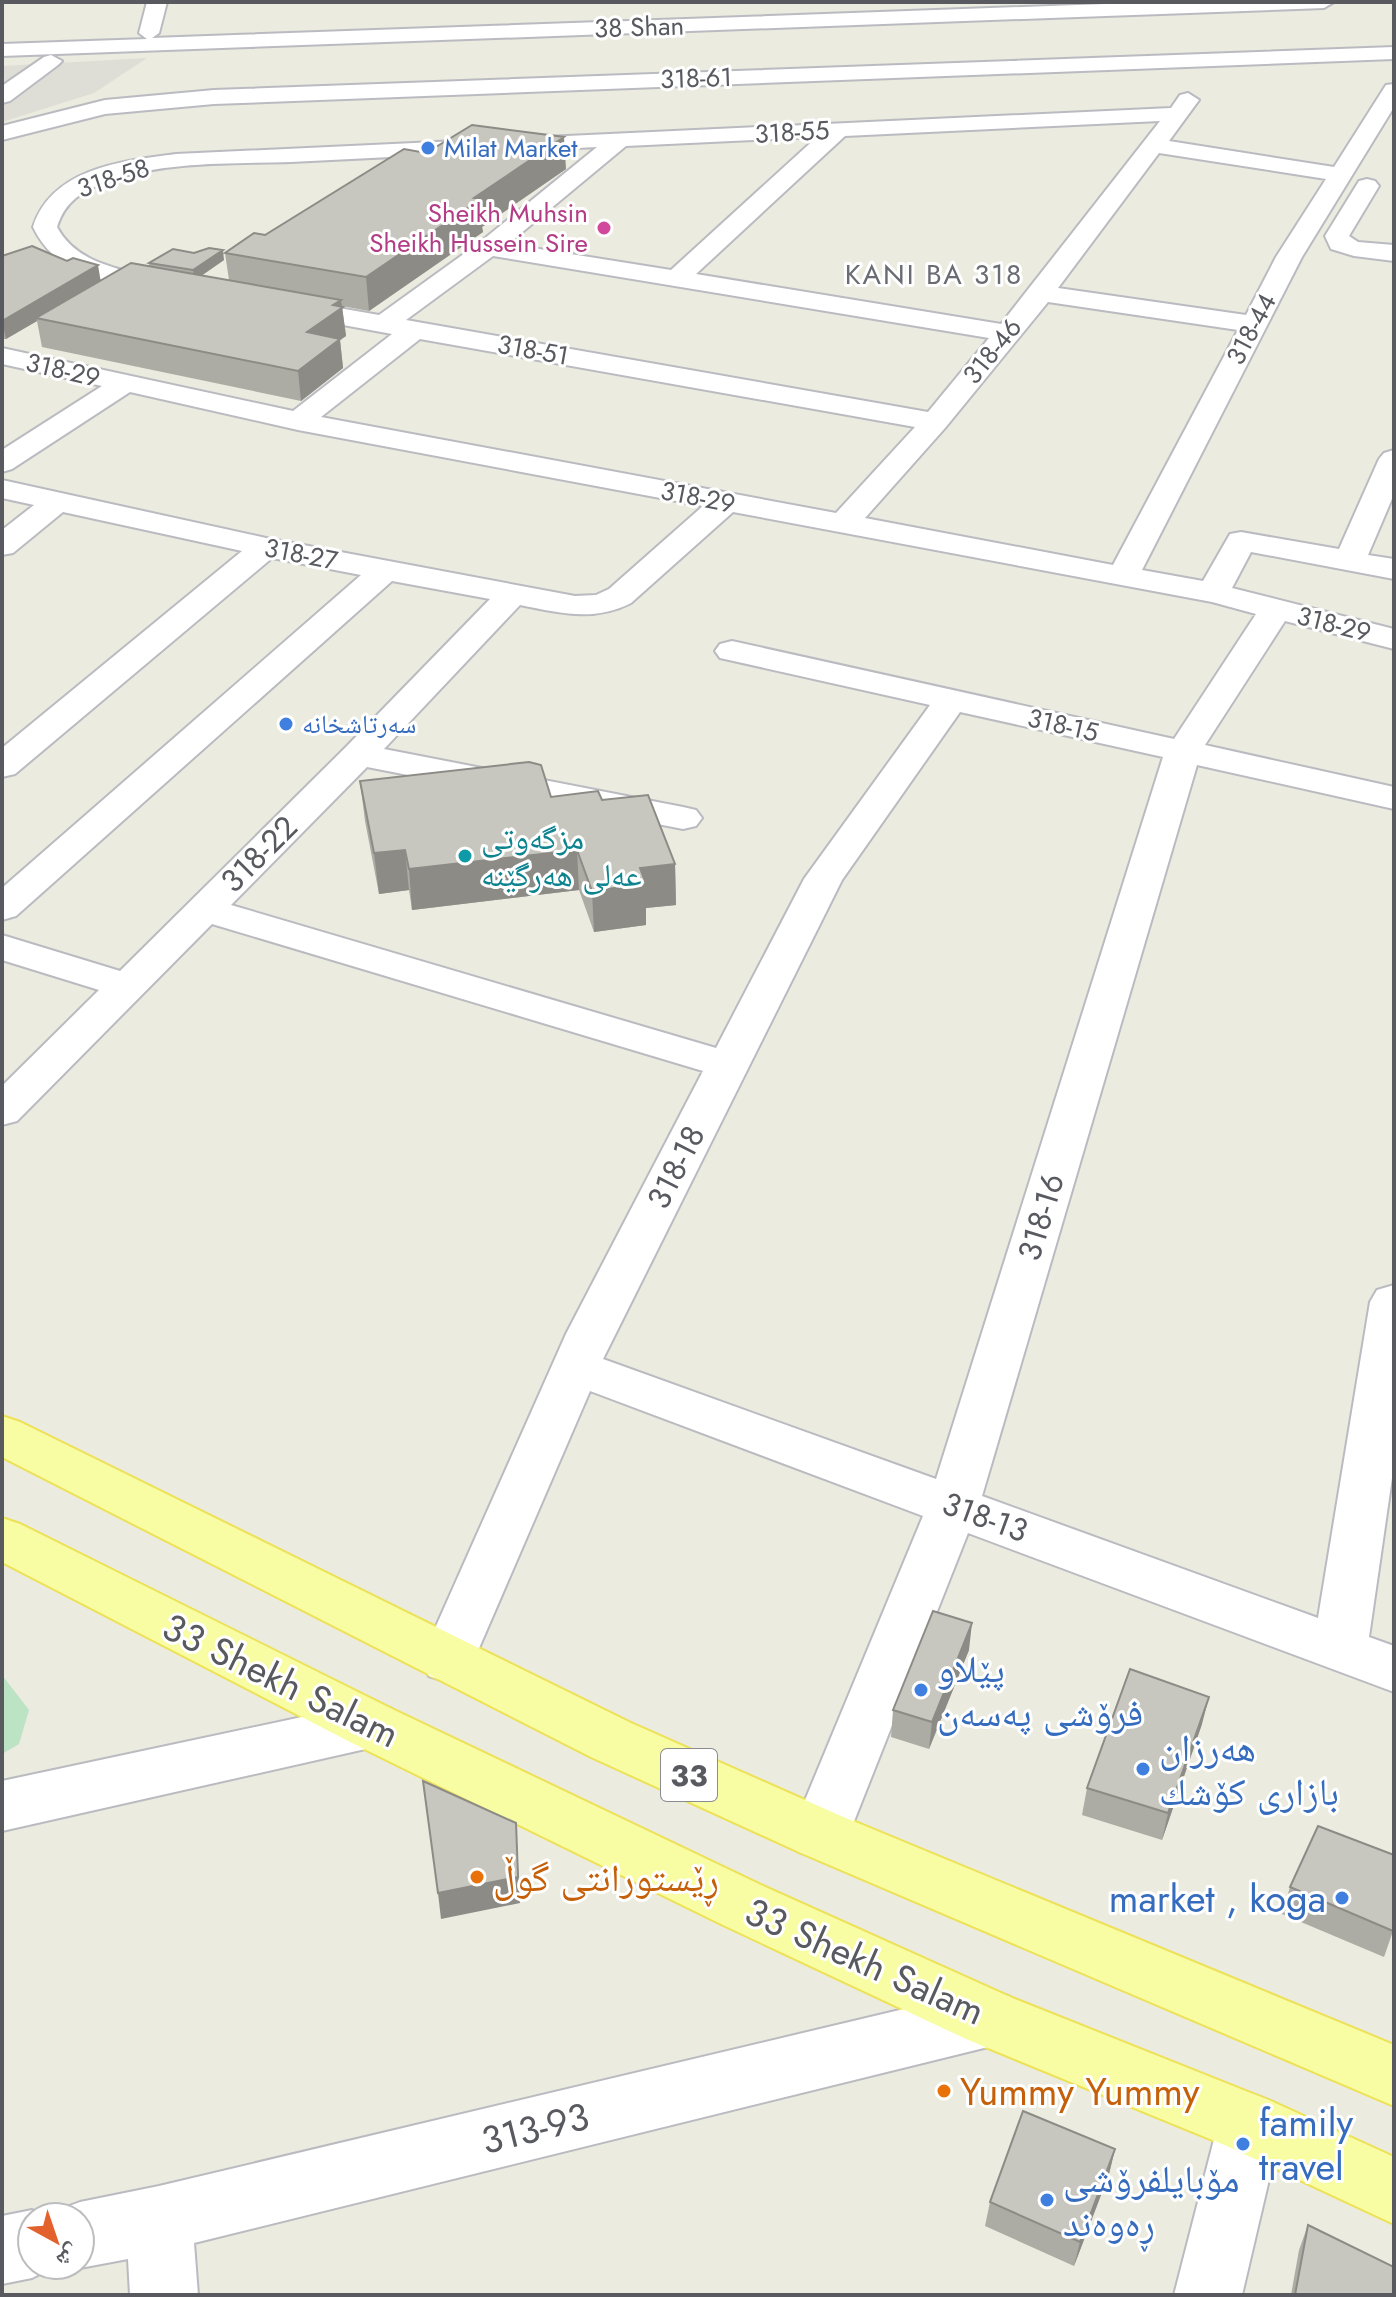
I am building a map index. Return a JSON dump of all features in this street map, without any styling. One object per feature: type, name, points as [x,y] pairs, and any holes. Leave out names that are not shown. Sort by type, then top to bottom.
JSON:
[{"type":"main road","name":"33","points":[[2,1435],[611,1740],[820,1834],[1394,2076]]},
{"type":"main road","name":"33 Shekh Salam","points":[[2,1538],[372,1726],[740,1904],[988,2018],[1250,2124],[1394,2191]]},
{"type":"street","points":[[149,33],[157,2]]},
{"type":"street","name":"38 Shan","points":[[2,38],[697,8],[1016,2]]},
{"type":"street","name":"38 Shan","points":[[2,50],[1082,6],[1324,2]]},
{"type":"street","points":[[1082,6],[1100,36],[1125,62]]},
{"type":"street","points":[[623,27],[641,80]]},
{"type":"street","points":[[333,38],[340,92]]},
{"type":"street","points":[[178,86],[181,43]]},
{"type":"street","name":"318-61","points":[[2,133],[178,86],[288,102],[340,92],[1394,53]]},
{"type":"street","name":"318-46","points":[[843,524],[935,422],[1005,333],[1041,293],[1176,114],[1223,58]]},
{"type":"street","points":[[2,62],[59,63],[2,96]]},
{"type":"street","points":[[726,77],[747,134]]},
{"type":"street","name":"318-44","points":[[1123,576],[1289,257],[1394,90]]},
{"type":"street","name":"318-55","points":[[408,149],[1176,114]]},
{"type":"street","points":[[676,279],[838,130]]},
{"type":"street","points":[[384,324],[488,248],[621,139]]},
{"type":"street","points":[[1153,145],[1342,175]]},
{"type":"street","name":"318-58","points":[[131,280],[90,269],[63,254],[54,244],[45,227],[49,211],[61,198],[96,178],[148,165],[286,147],[408,149]]},
{"type":"street","points":[[369,176],[408,149]]},
{"type":"street","points":[[1378,168],[1337,236],[1340,244],[1354,249],[1394,253]]},
{"type":"street","points":[[488,248],[1005,333]]},
{"type":"street","points":[[1289,257],[1394,260]]},
{"type":"street","points":[[79,311],[131,280],[158,285]]},
{"type":"street","points":[[1041,293],[1253,324]]},
{"type":"street","name":"318-51","points":[[256,302],[935,422]]},
{"type":"street","points":[[298,421],[415,329]]},
{"type":"street","name":"318-29","points":[[11,351],[124,384],[298,421],[1213,593],[1394,639]]},
{"type":"street","points":[[2,463],[124,384]]},
{"type":"street","points":[[1350,560],[1394,459]]},
{"type":"street","name":"318-27","points":[[2,489],[266,547],[575,606],[602,605],[620,596],[726,502]]},
{"type":"street","points":[[2,546],[56,502]]},
{"type":"street","points":[[1213,593],[1241,541],[1394,569]]},
{"type":"street","points":[[2,766],[266,547]]},
{"type":"street","points":[[2,908],[384,571]]},
{"type":"street","name":"318-22","points":[[4,1104],[359,755],[512,595]]},
{"type":"street","name":"318-16","points":[[820,1834],[953,1506],[1183,752],[1276,609]]},
{"type":"street","name":"318-15","points":[[732,651],[1394,798]]},
{"type":"street","name":"318-18","points":[[448,1660],[575,1367],[823,879],[951,700]]},
{"type":"street","points":[[359,755],[683,818]]},
{"type":"street","points":[[204,909],[728,1065]]},
{"type":"street","points":[[2,947],[127,986]]},
{"type":"street","points":[[1340,1648],[1394,1302]]},
{"type":"street","name":"318-13","points":[[575,1367],[1394,1669]]},
{"type":"street","points":[[2,1806],[372,1726]]},
{"type":"street","name":"313-93","points":[[96,2232],[988,2018]]},
{"type":"street","points":[[1208,2295],[1250,2124]]},
{"type":"street","points":[[159,2219],[164,2295]]},
{"type":"shaded area","points":[[147,58],[94,93],[2,122],[2,66]]},
{"type":"green space","points":[[2,1675],[29,1710],[19,1744],[2,1754]]},
{"type":"building","points":[[472,125],[564,137],[474,198],[481,199],[366,277],[225,253],[254,233],[265,235],[404,149],[426,153]]},
{"type":"building","points":[[32,246],[67,261],[73,258],[98,265],[2,321],[2,256]]},
{"type":"building","points":[[209,248],[223,250],[193,270],[149,263],[173,249],[194,253]]},
{"type":"building","points":[[131,263],[341,300],[333,305],[343,307],[307,332],[340,339],[298,371],[36,318]]},
{"type":"building","points":[[529,762],[541,765],[551,797],[598,791],[602,800],[648,795],[675,864],[640,868],[646,884],[592,891],[577,850],[409,869],[405,850],[374,853],[360,781]]},
{"type":"building","points":[[933,1611],[972,1623],[932,1722],[893,1710]]},
{"type":"building","name":"هەرزان بازاری کۆشك","points":[[1130,1669],[1209,1697],[1168,1813],[1087,1788]]},
{"type":"building","name":"ڕێستورانتی گوڵ","points":[[423,1781],[516,1823],[518,1877],[438,1893]]},
{"type":"building","points":[[1318,1826],[1394,1855],[1393,1931],[1290,1887]]},
{"type":"building","name":"مۆبایلفرۆشی ڕەوەند","points":[[1023,2111],[1115,2149],[1080,2242],[990,2202]]},
{"type":"building","points":[[1308,2225],[1394,2267],[1394,2295],[1295,2295]]},
{"type":"place","name":"Milat Market","points":[[428,148]]},
{"type":"place","name":"Sheikh Muhsin Sheikh Hussein Sire","points":[[604,228]]},
{"type":"place","name":"سەرتاشخانە","points":[[286,724]]},
{"type":"place","name":"مزگەوتی عەلی هەرگێنە","points":[[465,856]]},
{"type":"place","name":"پێلاو فرۆشی پەسەن","points":[[921,1690]]},
{"type":"place","name":"هەرزان بازاری کۆشك","points":[[1143,1769]]},
{"type":"place","name":"ڕێستورانتی گوڵ","points":[[477,1877]]},
{"type":"place","name":"market , koga","points":[[1342,1898]]},
{"type":"place","name":"Yummy Yummy","points":[[944,2091]]},
{"type":"place","name":"family travel","points":[[1243,2144]]},
{"type":"place","name":"مۆبایلفرۆشی ڕەوەند","points":[[1047,2200]]},
{"type":"district","name":"KANI BA 318","points":[[934,274]]}]
